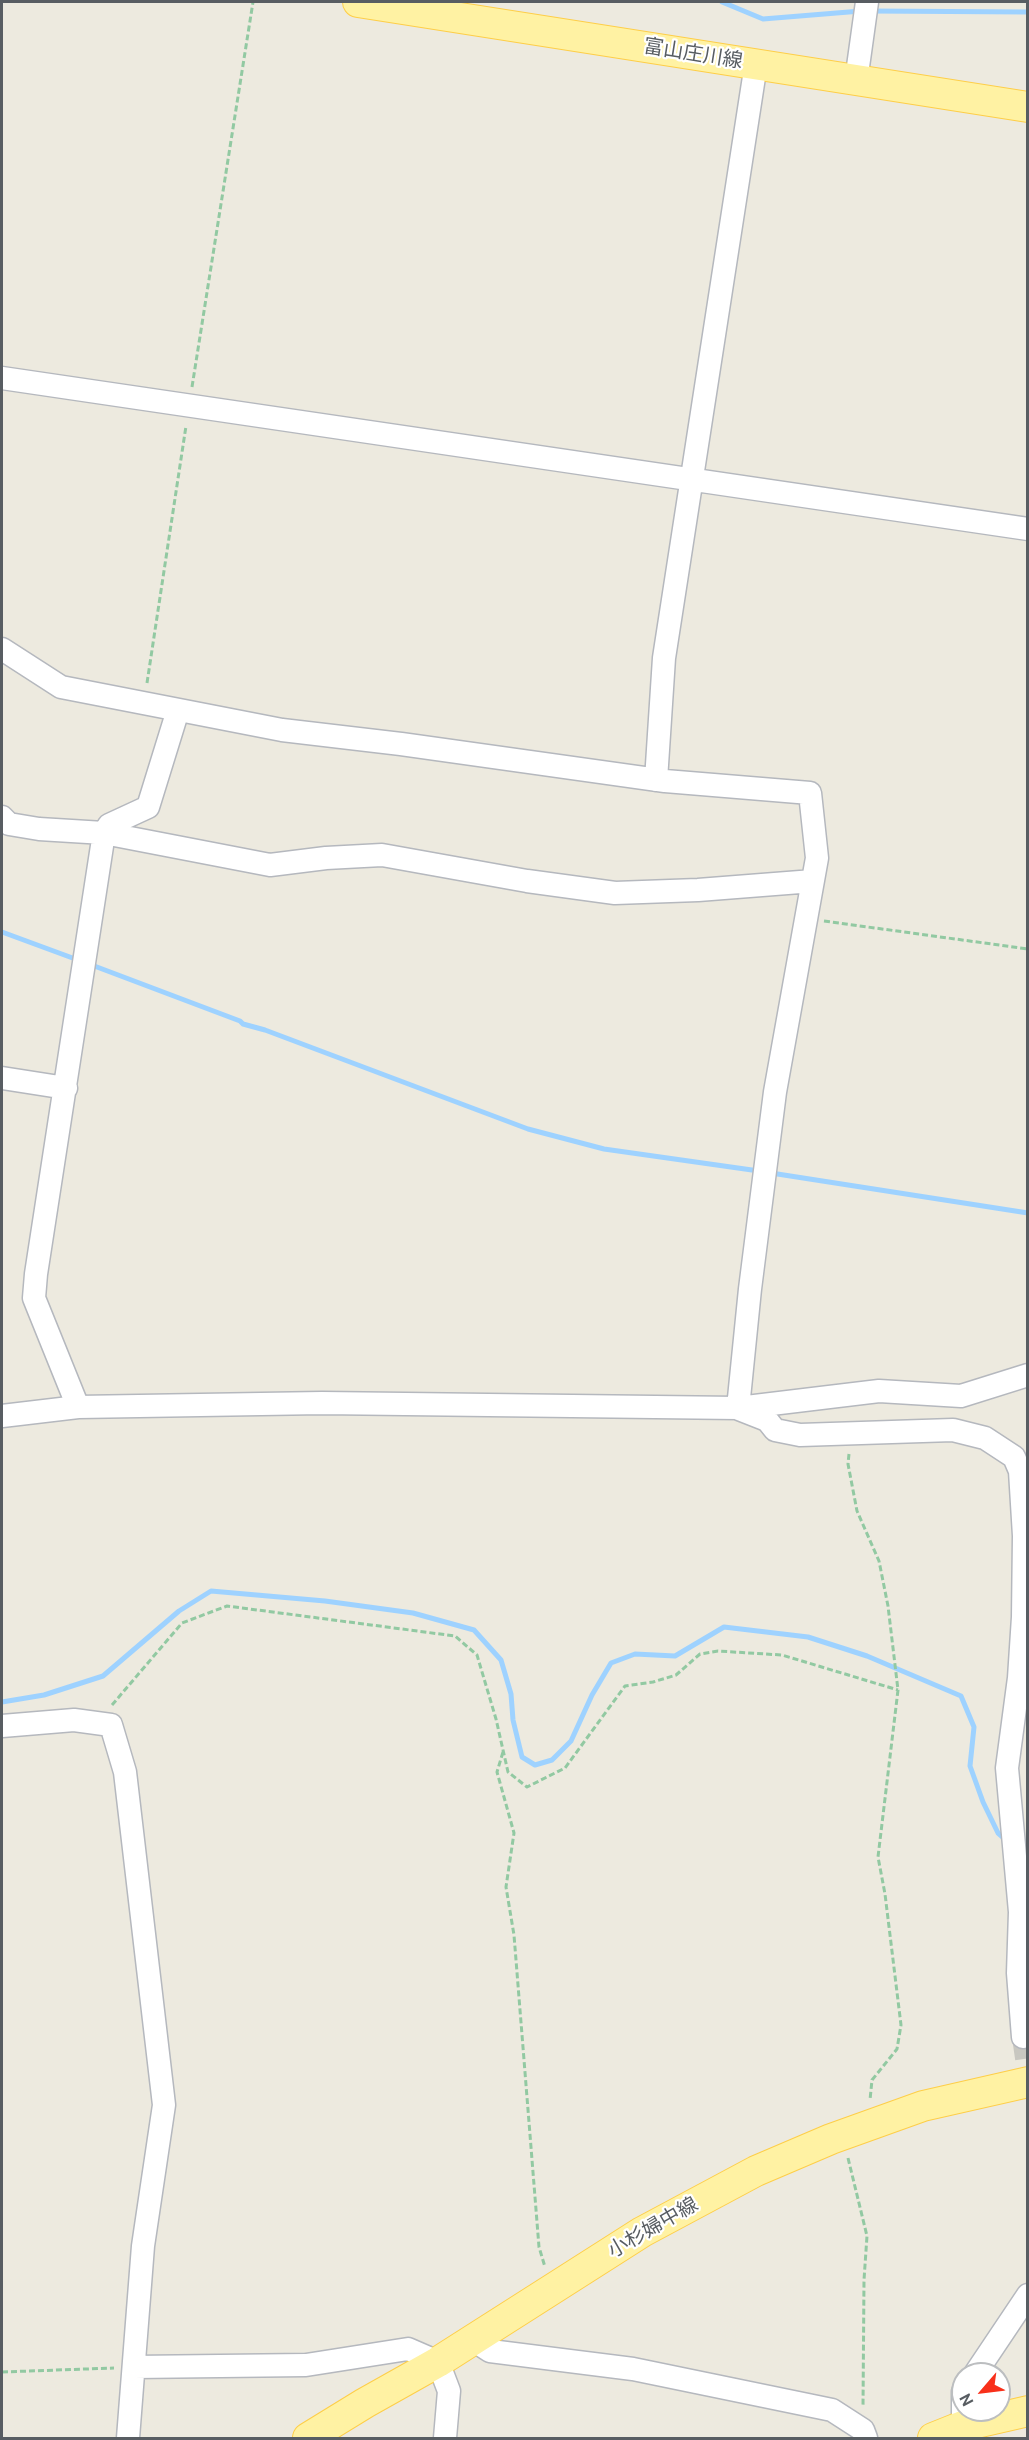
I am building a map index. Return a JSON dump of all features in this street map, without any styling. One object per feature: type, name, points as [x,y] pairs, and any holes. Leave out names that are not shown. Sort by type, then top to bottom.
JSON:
[{"type":"main road","name":"富山庄川線","points":[[358,2],[434,7],[856,81],[1028,107]]},
{"type":"main road","name":"小杉婦中線","points":[[309,2439],[365,2403],[438,2362],[642,2232],[756,2171],[855,2130],[923,2106],[1028,2082]]},
{"type":"main road","points":[[933,2439],[963,2426],[1028,2411]]},
{"type":"street","points":[[856,81],[867,2]]},
{"type":"street","points":[[656,780],[664,658],[756,64]]},
{"type":"street","points":[[2,378],[1028,530]]},
{"type":"street","points":[[2,649],[61,687],[282,730],[401,744],[656,780],[810,793],[817,858],[776,1092],[750,1290],[738,1408]]},
{"type":"street","points":[[78,1407],[34,1298],[36,1274],[104,833],[110,825],[148,807],[178,710]]},
{"type":"street","points":[[2,817],[9,824],[39,829],[104,833],[270,865],[326,858],[382,855],[527,881],[615,893],[698,890],[813,881]]},
{"type":"street","points":[[2,1078],[66,1088]]},
{"type":"street","points":[[2,1416],[78,1407],[322,1403],[738,1408],[879,1391],[961,1396],[1028,1375]]},
{"type":"street","points":[[738,1408],[767,1420],[775,1430],[800,1435],[953,1430],[986,1438],[1014,1457],[1020,1471],[1024,1536],[1023,1617],[1019,1678],[1007,1768],[1020,1912],[1018,1973],[1023,2037]]},
{"type":"street","points":[[2,1726],[74,1720],[111,1725],[125,1772],[164,2105],[142,2246],[128,2439]]},
{"type":"street","points":[[983,2362],[1028,2295]]},
{"type":"street","points":[[472,2340],[490,2351],[633,2369],[832,2410],[864,2434]]},
{"type":"street","points":[[134,2367],[306,2365],[408,2349],[438,2362],[449,2391],[445,2439]]},
{"type":"path","points":[[144,703],[253,2]]},
{"type":"path","points":[[807,918],[1028,949]]},
{"type":"path","points":[[853,1434],[848,1464],[857,1510],[879,1561],[888,1606],[898,1690],[878,1857],[888,1915],[901,2025],[897,2049],[872,2080],[855,2130],[867,2236],[864,2280],[864,2434]]},
{"type":"path","points":[[111,1725],[112,1705],[182,1623],[227,1606],[455,1636],[477,1655],[508,1772],[527,1787],[565,1768],[625,1686],[653,1682],[676,1675],[700,1654],[718,1651],[782,1655],[898,1690]]},
{"type":"path","points":[[503,1750],[497,1772],[514,1833],[506,1887],[514,1935],[538,2247],[551,2290]]},
{"type":"path","points":[[2,2372],[134,2367]]},
{"type":"waterway","points":[[722,2],[763,19],[861,11]]},
{"type":"waterway","points":[[870,11],[1028,12]]},
{"type":"waterway","points":[[2,932],[78,960]]},
{"type":"waterway","points":[[89,964],[243,1024],[265,1030],[528,1129],[604,1149],[759,1171]]},
{"type":"waterway","points":[[771,1173],[1028,1213]]},
{"type":"waterway","points":[[2,1702],[44,1695],[103,1676],[179,1611],[211,1591],[325,1601],[413,1613],[474,1630],[501,1660],[511,1694],[513,1720],[522,1757],[535,1765],[552,1760],[571,1741],[592,1695],[611,1663],[635,1654],[675,1656],[724,1627],[808,1637],[867,1656],[961,1696],[974,1727],[970,1766],[983,1802],[998,1833],[1006,1840]]},
{"type":"tunnel","points":[[1023,2037],[1028,2072]]}]
